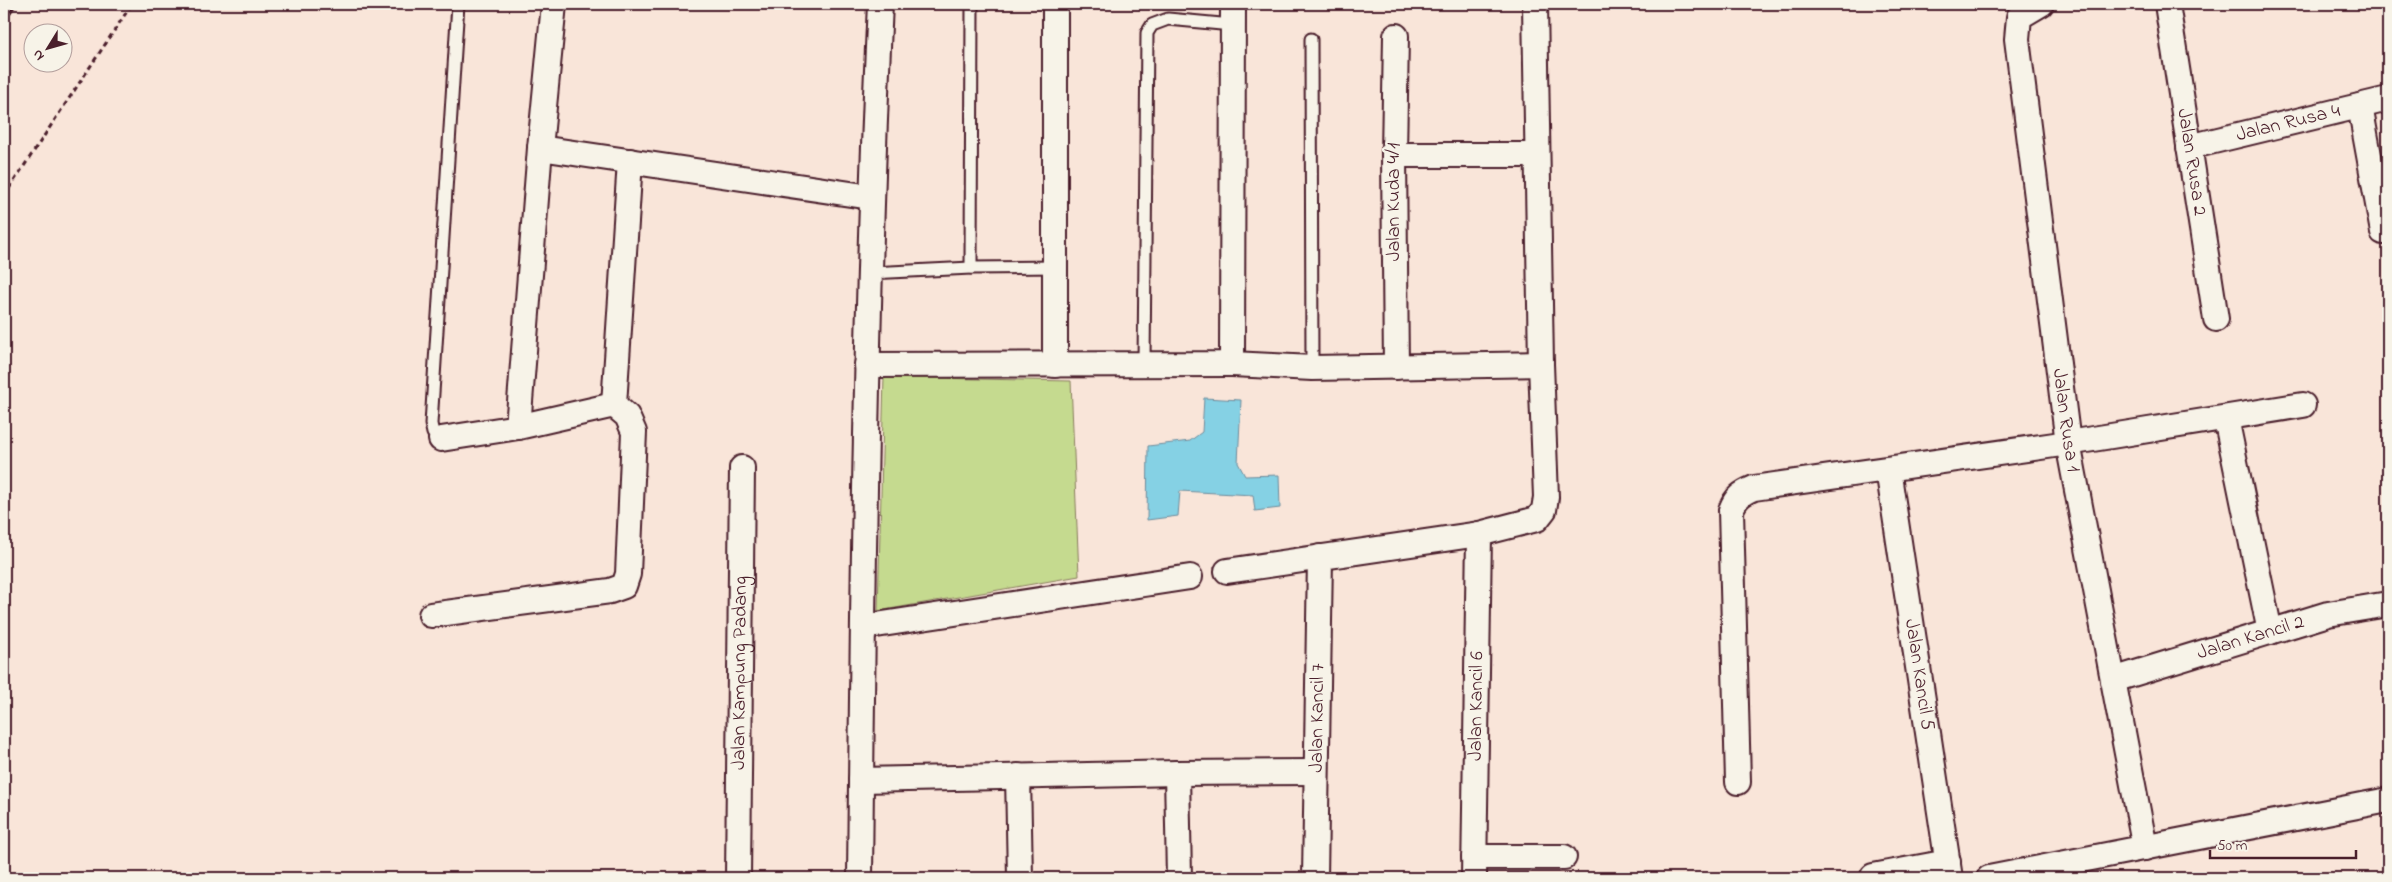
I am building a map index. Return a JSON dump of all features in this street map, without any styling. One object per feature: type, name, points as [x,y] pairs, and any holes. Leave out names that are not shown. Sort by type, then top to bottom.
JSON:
[{"type":"street","points":[[518,427],[540,148],[554,4]]},
{"type":"street","points":[[860,878],[867,365],[871,197],[880,4]]},
{"type":"street","points":[[1055,4],[1057,267],[1055,365]]},
{"type":"street","points":[[1227,571],[1480,534],[1537,519],[1544,510],[1546,497],[1536,155],[1535,4]]},
{"type":"street","name":"Jalan Rusa 1","points":[[2041,4],[2018,17],[2017,39],[2068,443],[2144,848]]},
{"type":"street","name":"Jalan Rusa 2","points":[[2167,4],[2216,320]]},
{"type":"street","points":[[1232,364],[1233,15]]},
{"type":"street","name":"Jalan Kuda 4/1","points":[[1396,36],[1394,156],[1396,367]]},
{"type":"street","name":"Jalan Rusa 4","points":[[2189,147],[2388,99]]},
{"type":"street","points":[[2360,106],[2383,232]]},
{"type":"street","points":[[540,148],[871,197]]},
{"type":"street","points":[[1394,156],[1536,155]]},
{"type":"street","points":[[614,405],[630,161]]},
{"type":"street","points":[[867,365],[1232,364],[1312,368],[1541,364]]},
{"type":"street","points":[[441,439],[518,427],[614,405]]},
{"type":"street","points":[[431,615],[610,591],[624,586],[628,574],[634,432],[627,416],[614,405]]},
{"type":"street","points":[[1738,782],[1731,510],[1735,500],[1742,493],[1754,488],[2068,443],[2303,405]]},
{"type":"street","points":[[2226,418],[2270,632]]},
{"type":"street","name":"Jalan Kampung Padang","points":[[738,878],[742,468]]},
{"type":"street","name":"Jalan Kancil 5","points":[[1888,469],[1949,870]]},
{"type":"street","name":"Jalan Kancil 6","points":[[1474,868],[1480,534]]},
{"type":"street","name":"Jalan Kancil 7","points":[[1315,878],[1320,557]]},
{"type":"street","points":[[863,627],[1190,577]]},
{"type":"street","name":"Jalan Kancil 2","points":[[2113,680],[2328,614],[2388,604]]},
{"type":"street","points":[[861,780],[1316,772]]},
{"type":"street","points":[[1177,773],[1179,878]]},
{"type":"street","points":[[1018,776],[1020,878]]},
{"type":"street","points":[[1990,878],[2388,800]]},
{"type":"street","points":[[1474,868],[1564,856]]},
{"type":"street","points":[[1873,876],[1949,870]]},
{"type":"lane","points":[[441,439],[433,433],[431,424],[458,4]]},
{"type":"lane","points":[[971,268],[972,4]]},
{"type":"lane","points":[[1144,364],[1147,33],[1152,25],[1168,20],[1233,15]]},
{"type":"lane","points":[[1311,39],[1312,368]]},
{"type":"lane","points":[[870,273],[971,268],[1057,267]]},
{"type":"path","points":[[4,196],[132,4]]},
{"type":"green space","points":[[884,377],[1071,381],[1079,576],[878,611]]},
{"type":"water","points":[[1204,398],[1241,400],[1238,463],[1245,476],[1279,475],[1280,508],[1255,511],[1253,495],[1180,491],[1178,516],[1147,520],[1148,446],[1190,441],[1202,432]]},
{"type":"railway","points":[[4,21],[15,4]]}]
